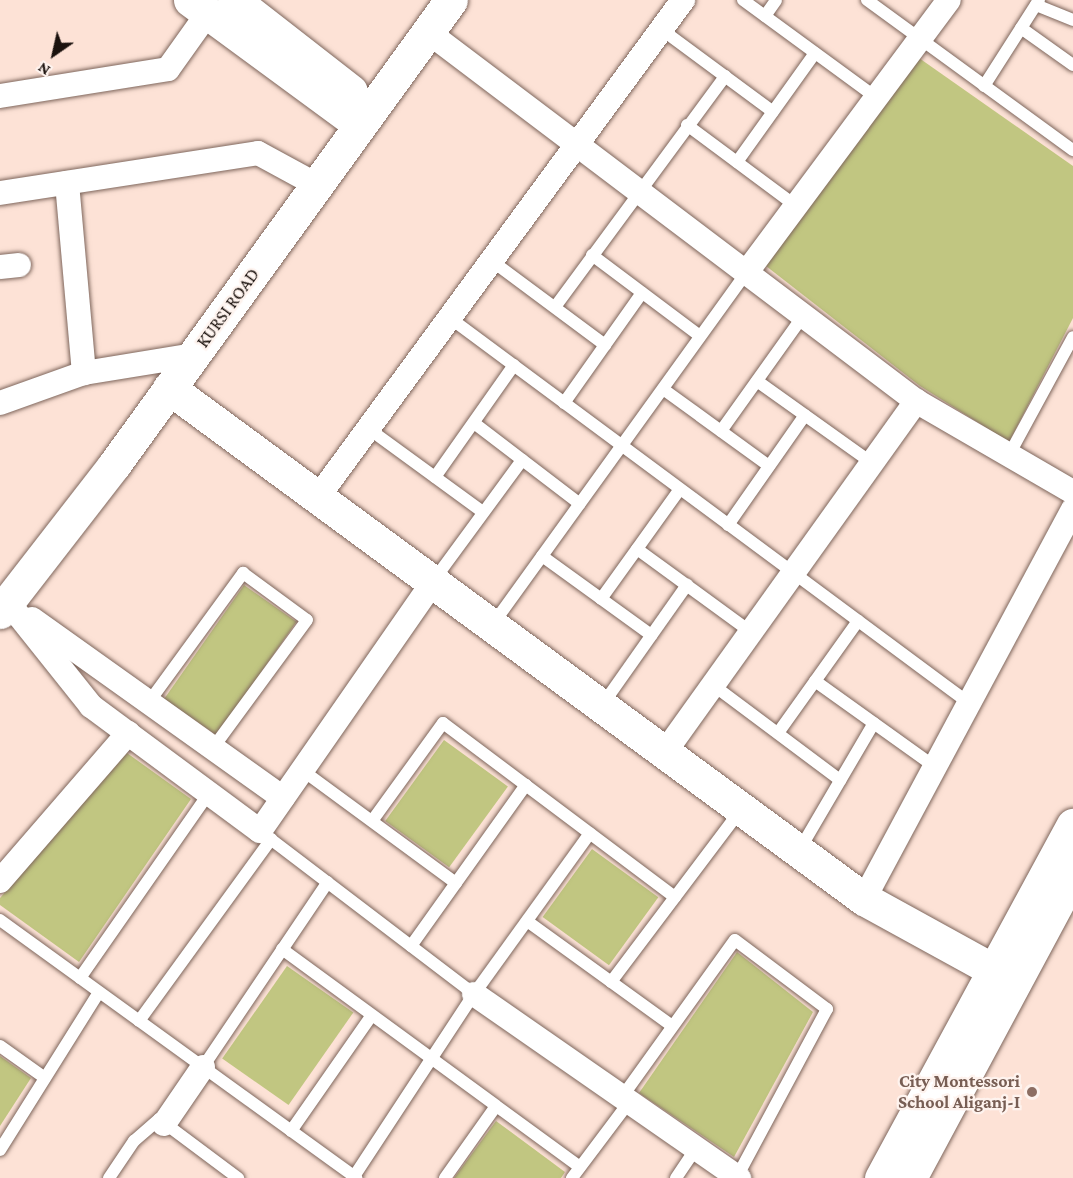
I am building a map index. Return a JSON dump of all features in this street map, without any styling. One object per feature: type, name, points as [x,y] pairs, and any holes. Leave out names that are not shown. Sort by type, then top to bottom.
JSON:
[{"type":"street","name":"KURSI ROAD","points":[[3,604],[170,388],[451,0]]},
{"type":"street","points":[[318,498],[683,0]]},
{"type":"street","points":[[747,273],[949,0]]},
{"type":"street","points":[[0,96],[168,69],[211,4],[366,117]]},
{"type":"street","points":[[428,32],[916,401],[1073,492]]},
{"type":"street","points":[[1,191],[258,153],[317,185]]},
{"type":"street","points":[[67,183],[84,373]]},
{"type":"street","points":[[0,403],[84,373],[194,355]]},
{"type":"street","points":[[170,388],[864,899],[1004,976]]},
{"type":"street","points":[[665,752],[916,401]]},
{"type":"street","points":[[864,899],[1073,509]]},
{"type":"street","points":[[3,604],[91,706],[266,835],[283,798],[433,582]]},
{"type":"street","points":[[3,604],[149,702],[283,798]]},
{"type":"street","points":[[0,881],[128,733]]},
{"type":"street","points":[[910,1178],[1073,825]]},
{"type":"street","points":[[881,1178],[1004,976],[1073,874]]},
{"type":"street","points":[[474,994],[738,1178]]},
{"type":"street","points":[[164,1124],[202,1067]]},
{"type":"lane","points":[[743,0],[877,98]]},
{"type":"lane","points":[[765,16],[776,0]]},
{"type":"lane","points":[[867,0],[1073,150]]},
{"type":"lane","points":[[984,86],[1038,2],[1073,20]]},
{"type":"lane","points":[[1022,28],[1073,66]]},
{"type":"lane","points":[[662,29],[773,112]]},
{"type":"lane","points":[[737,162],[816,53]]},
{"type":"lane","points":[[555,307],[638,190],[725,76]]},
{"type":"lane","points":[[687,125],[796,207]]},
{"type":"lane","points":[[592,255],[700,336]]},
{"type":"lane","points":[[492,261],[605,345]]},
{"type":"lane","points":[[492,625],[747,273]]},
{"type":"lane","points":[[564,403],[642,293]]},
{"type":"lane","points":[[721,431],[803,316]]},
{"type":"lane","points":[[450,318],[969,703]]},
{"type":"lane","points":[[1009,455],[1073,337]]},
{"type":"lane","points":[[435,477],[514,365]]},
{"type":"lane","points":[[757,381],[872,463]]},
{"type":"lane","points":[[663,388],[769,466]]},
{"type":"lane","points":[[728,525],[805,415]]},
{"type":"lane","points":[[474,423],[580,504]]},
{"type":"lane","points":[[369,429],[483,512]]},
{"type":"lane","points":[[433,582],[522,460]]},
{"type":"lane","points":[[601,599],[680,489]]},
{"type":"lane","points":[[637,549],[751,632]]},
{"type":"lane","points":[[542,556],[651,635]]},
{"type":"lane","points":[[149,702],[243,573],[307,620],[213,748]]},
{"type":"lane","points":[[601,706],[687,585]]},
{"type":"lane","points":[[778,733],[858,621]]},
{"type":"lane","points":[[815,681],[934,767]]},
{"type":"lane","points":[[713,684],[840,780]]},
{"type":"lane","points":[[372,821],[443,723],[675,897]]},
{"type":"lane","points":[[799,851],[874,723]]},
{"type":"lane","points":[[302,770],[456,883]]},
{"type":"lane","points":[[411,946],[525,785]]},
{"type":"lane","points":[[80,978],[209,793]]},
{"type":"lane","points":[[610,982],[742,809]]},
{"type":"lane","points":[[0,920],[354,1177],[474,994],[590,833]]},
{"type":"lane","points":[[139,1021],[266,835],[474,994]]},
{"type":"lane","points":[[202,1067],[328,882]]},
{"type":"lane","points":[[527,921],[672,1026]]},
{"type":"lane","points":[[572,1178],[672,1026],[735,940],[827,1010],[738,1178]]},
{"type":"lane","points":[[282,949],[580,1167]]},
{"type":"lane","points":[[1,1145],[99,992]]},
{"type":"lane","points":[[291,1131],[372,1015]]},
{"type":"lane","points":[[0,1046],[45,1078]]},
{"type":"lane","points":[[445,1178],[496,1106]]},
{"type":"lane","points":[[109,1178],[134,1141],[159,1119],[238,1178]]},
{"type":"lane","points":[[676,1178],[696,1148]]},
{"type":"green space","points":[[919,58],[1073,166],[1073,318],[1009,442],[920,386],[766,266]]},
{"type":"green space","points":[[244,585],[296,622],[217,736],[164,699]]},
{"type":"green space","points":[[444,740],[508,786],[449,867],[385,821]]},
{"type":"green space","points":[[127,753],[191,799],[79,962],[0,905],[0,898]]},
{"type":"green space","points":[[592,849],[658,897],[609,965],[543,917]]},
{"type":"green space","points":[[737,952],[813,1012],[734,1157],[639,1093]]},
{"type":"green space","points":[[287,966],[353,1012],[289,1105],[222,1059]]},
{"type":"green space","points":[[0,1056],[31,1078],[0,1126]]},
{"type":"green space","points":[[496,1121],[565,1172],[561,1178],[454,1178]]},
{"type":"place","name":"City Montessori School Aliganj-I","points":[[1032,1092]]}]
